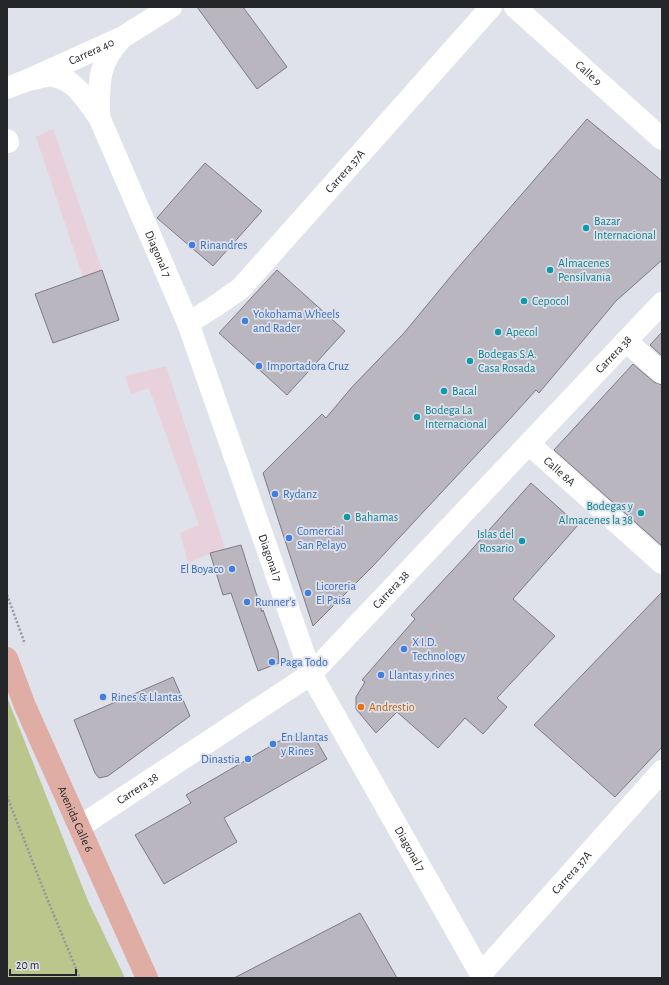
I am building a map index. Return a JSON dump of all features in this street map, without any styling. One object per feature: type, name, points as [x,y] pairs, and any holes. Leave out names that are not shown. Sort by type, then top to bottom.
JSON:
[{"type":"main road","name":"Avenida Calle 6","points":[[7,658],[25,706],[147,978]]},
{"type":"street","name":"Carrera 40","points":[[7,88],[123,37],[171,7]]},
{"type":"street","name":"Carrera 37A","points":[[188,323],[241,288],[491,7]]},
{"type":"street","name":"Calle 9","points":[[515,7],[662,139]]},
{"type":"street","name":"Diagonal 7","points":[[99,117],[99,85],[103,64],[111,49],[123,37]]},
{"type":"street","name":"Diagonal 7","points":[[28,80],[52,76],[66,80],[78,89],[99,117],[188,323],[311,674],[482,976]]},
{"type":"street","name":"Carrera 38","points":[[79,827],[311,674],[662,303]]},
{"type":"street","points":[[626,341],[662,373]]},
{"type":"street","name":"Calle 8A","points":[[530,444],[662,563]]},
{"type":"street","name":"Carrera 37A","points":[[482,976],[662,771]]},
{"type":"path","points":[[7,796],[80,978]]},
{"type":"shaded area","points":[[53,129],[102,270],[83,277],[36,137]]},
{"type":"shaded area","points":[[166,366],[225,549],[210,553],[188,563],[180,533],[199,525],[149,388],[131,394],[125,376]]},
{"type":"green space","points":[[7,697],[88,901],[125,978],[7,978]]},
{"type":"building","points":[[197,7],[243,7],[287,67],[257,89]]},
{"type":"building","points":[[587,119],[662,181],[662,260],[616,301],[539,393],[536,390],[372,567],[313,626],[263,473],[322,414],[326,418],[352,387],[404,333],[456,270]]},
{"type":"building","points":[[205,163],[262,211],[213,266],[157,218]]},
{"type":"building","points":[[102,270],[119,320],[53,343],[35,294]]},
{"type":"building","points":[[277,270],[345,331],[287,395],[219,333]]},
{"type":"building","points":[[662,332],[662,356],[650,345]]},
{"type":"building","points":[[633,364],[654,382],[662,385],[662,546],[554,450]]},
{"type":"building","points":[[531,483],[578,525],[513,599],[555,636],[497,698],[507,707],[483,734],[465,718],[438,748],[397,712],[376,733],[356,709],[356,697],[365,682],[362,680],[415,619],[411,615]]},
{"type":"building","points":[[241,545],[262,612],[263,610],[278,651],[279,663],[258,671],[231,593],[223,595],[210,553]]},
{"type":"building","points":[[662,592],[662,747],[615,797],[534,725]]},
{"type":"building","points":[[173,677],[190,716],[108,776],[99,778],[95,773],[74,720]]},
{"type":"building","points":[[288,736],[315,738],[327,759],[224,818],[237,842],[164,884],[135,835],[191,803],[186,795]]},
{"type":"building","points":[[360,913],[397,978],[234,978]]},
{"type":"place","name":"Bazar Internacional","points":[[586,228]]},
{"type":"place","name":"Rinandres","points":[[192,245]]},
{"type":"place","name":"Almacenes Pensilvania","points":[[550,270]]},
{"type":"place","name":"Cepocol","points":[[524,301]]},
{"type":"place","name":"Yokohama Wheels and Rader","points":[[245,321]]},
{"type":"place","name":"Apecol","points":[[498,332]]},
{"type":"place","name":"Bodegas S.A. Casa Rosada","points":[[470,361]]},
{"type":"place","name":"Importadora Cruz","points":[[259,366]]},
{"type":"place","name":"Bacal","points":[[444,391]]},
{"type":"place","name":"Bodega La Internacional","points":[[417,417]]},
{"type":"place","name":"Rydanz","points":[[275,494]]},
{"type":"place","name":"Bodegas y Almacenes la 38","points":[[641,513]]},
{"type":"place","name":"Bahamas","points":[[347,517]]},
{"type":"place","name":"Comercial San Pelayo","points":[[289,538]]},
{"type":"place","name":"Islas del Rosario","points":[[522,541]]},
{"type":"place","name":"El Boyaco","points":[[232,569]]},
{"type":"place","name":"Licoreria El Paisa","points":[[308,593]]},
{"type":"place","name":"Runner's","points":[[247,602]]},
{"type":"place","name":"X I.D. Technology","points":[[404,649]]},
{"type":"place","name":"Paga Todo","points":[[272,662]]},
{"type":"place","name":"Llantas y rines","points":[[381,675]]},
{"type":"place","name":"Rines & Llantas","points":[[103,697]]},
{"type":"place","name":"Andrestio","points":[[361,707]]},
{"type":"place","name":"En Llantas y Rines","points":[[273,744]]},
{"type":"place","name":"Dinastia","points":[[248,759]]}]
